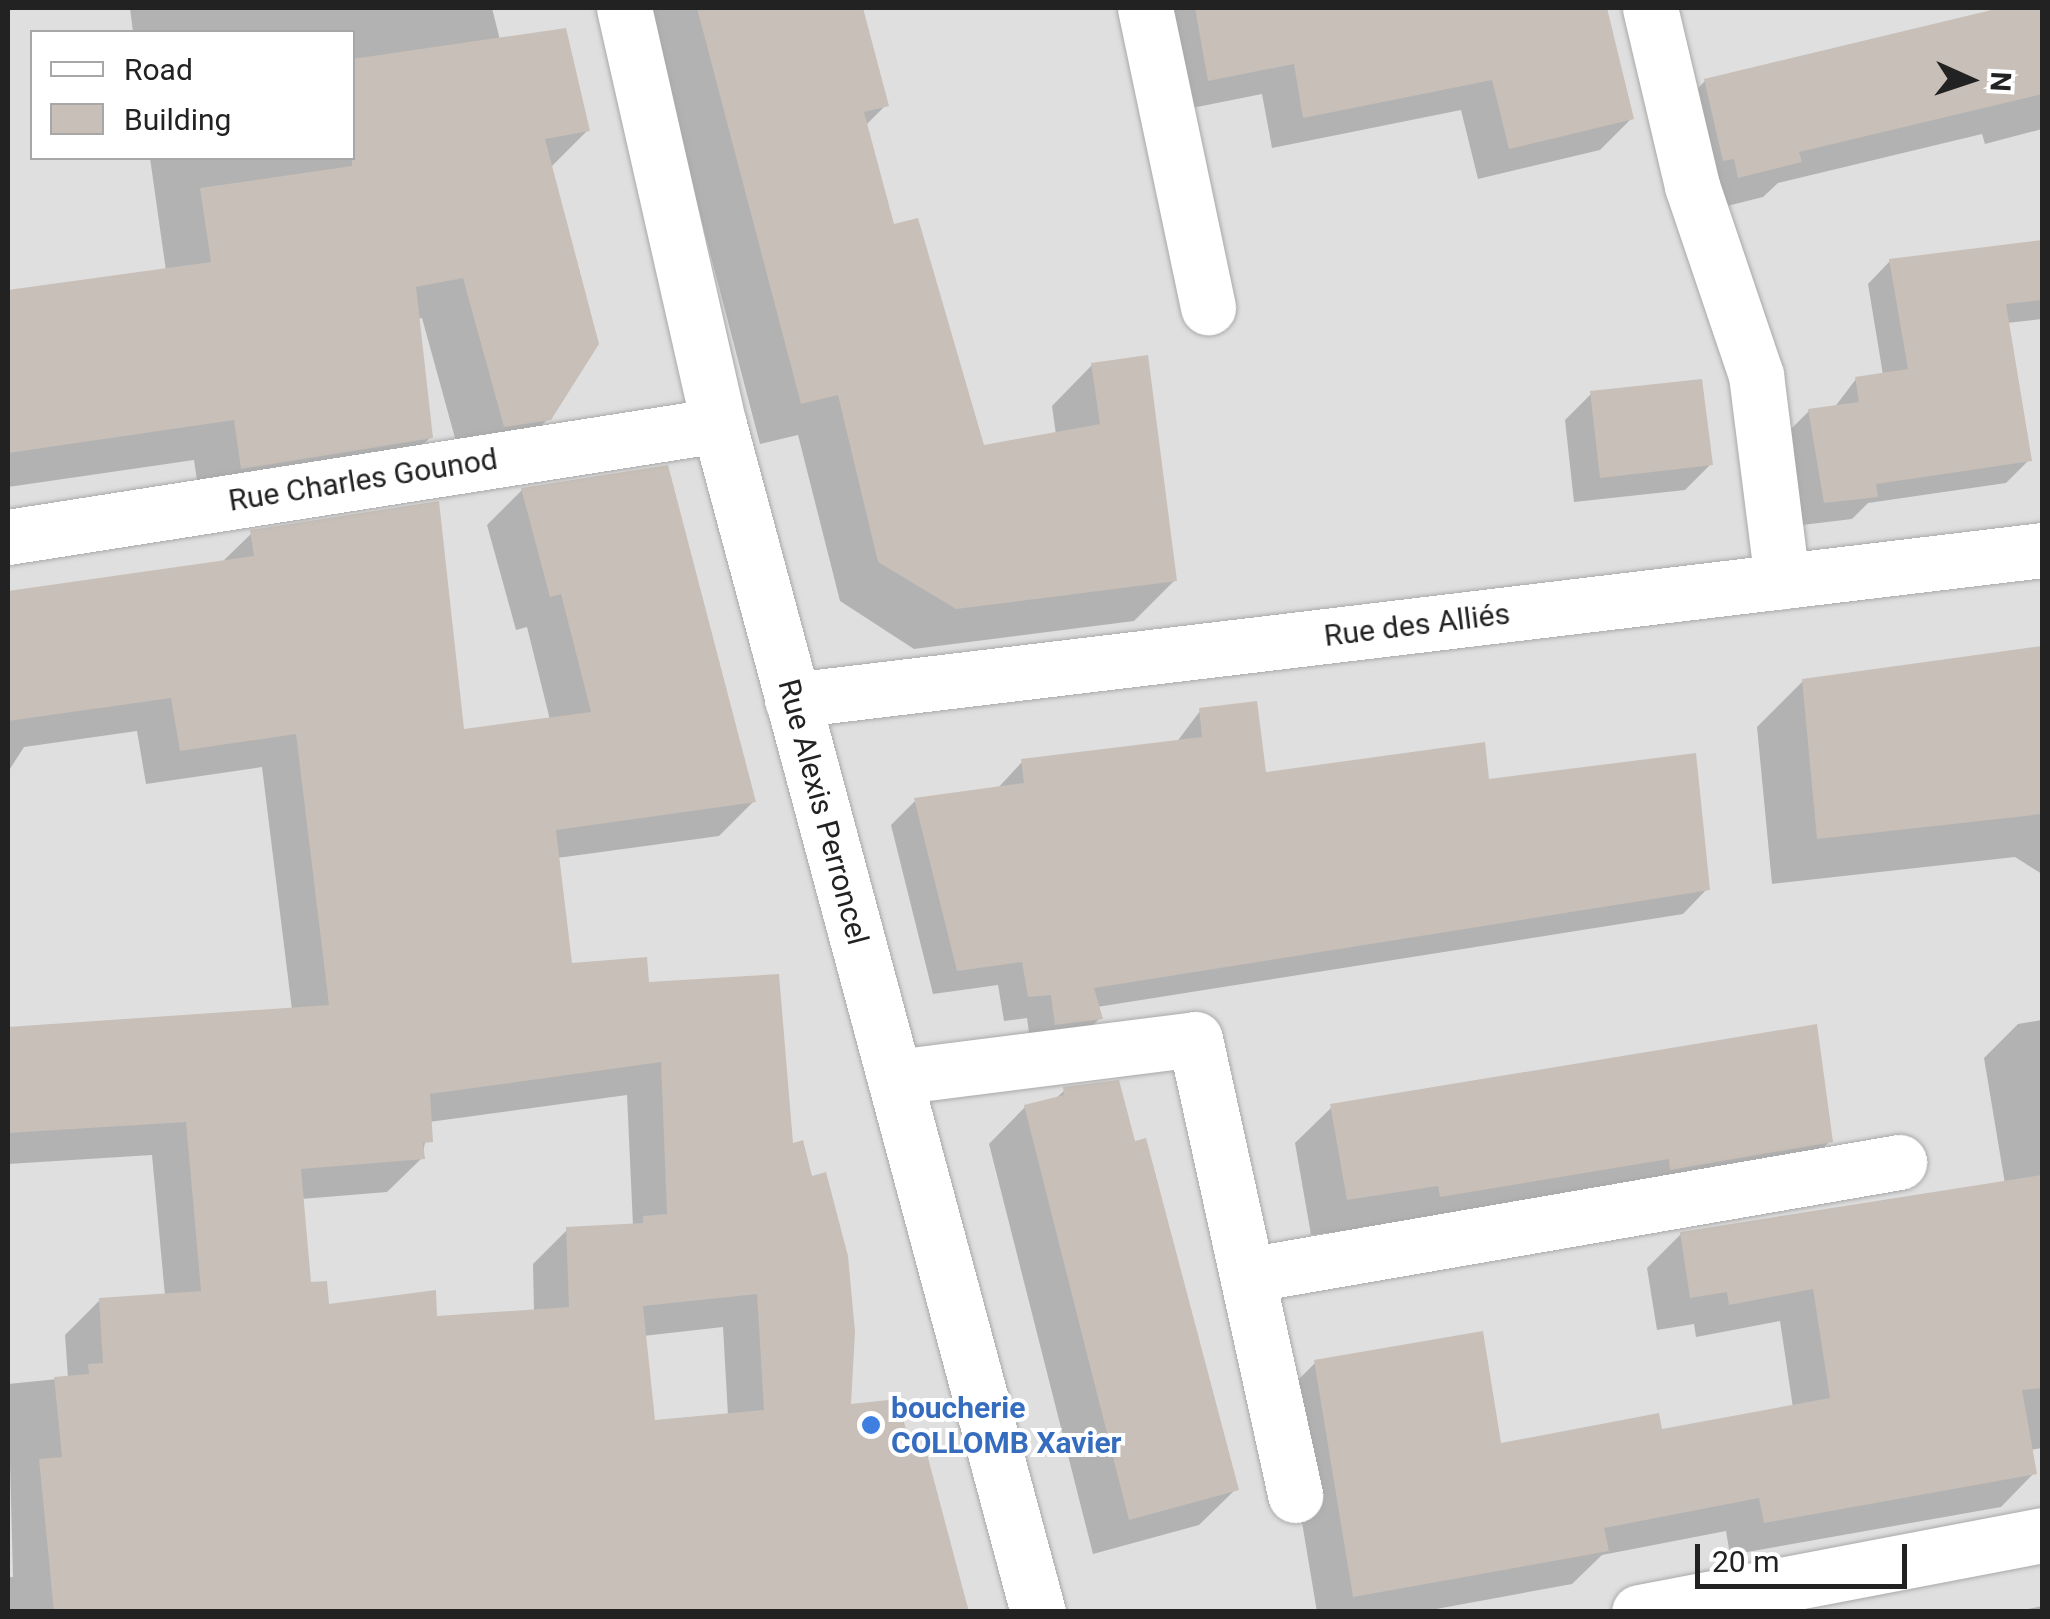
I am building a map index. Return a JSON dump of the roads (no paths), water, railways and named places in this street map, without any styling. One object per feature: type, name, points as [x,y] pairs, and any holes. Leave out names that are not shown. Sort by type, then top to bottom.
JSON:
[{"type":"street","name":"Rue Alexis Perroncel","points":[[624,8],[718,425],[1038,1612]]},
{"type":"street","points":[[1145,8],[1208,307]]},
{"type":"street","points":[[1660,10],[1692,186],[1756,375],[1782,581]]},
{"type":"street","name":"Rue Charles Gounod","points":[[8,537],[718,425]]},
{"type":"street","name":"Rue des Alliés","points":[[792,700],[2042,550]]},
{"type":"street","points":[[895,1078],[1195,1039],[1294,1495]]},
{"type":"street","points":[[1247,1276],[1899,1162]]},
{"type":"street","points":[[1639,1612],[2042,1535]]},
{"type":"place","name":"boucherie COLLOMB Xavier","points":[[871,1425]]}]
